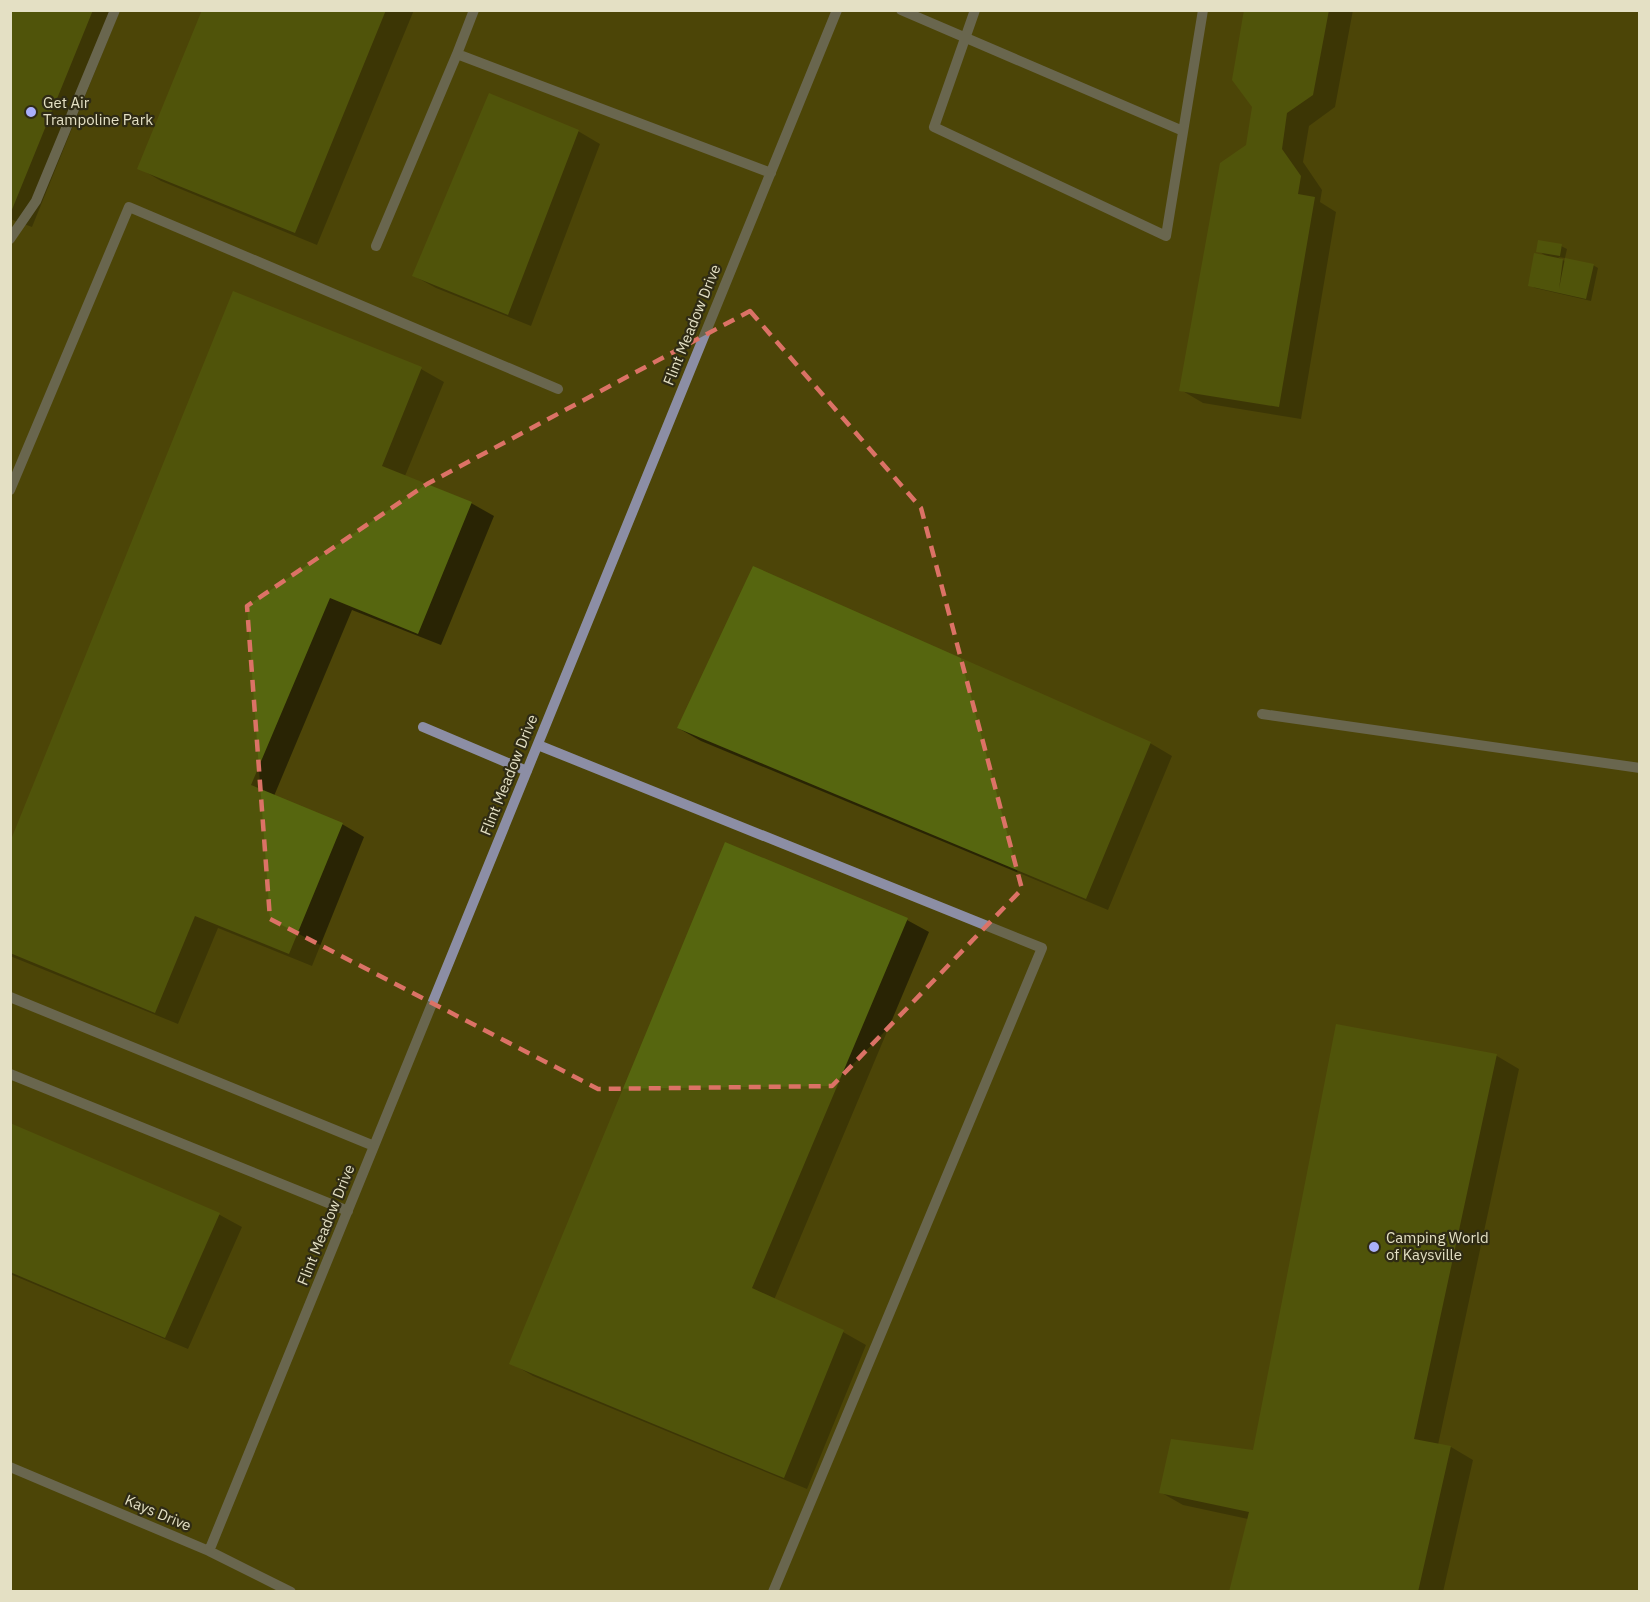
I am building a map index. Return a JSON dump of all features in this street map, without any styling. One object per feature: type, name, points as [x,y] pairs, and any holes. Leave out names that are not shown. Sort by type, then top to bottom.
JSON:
[{"type":"street","points":[[10,239],[36,201],[115,10]]},
{"type":"street","points":[[376,246],[474,10]]},
{"type":"street","name":"Flint Meadow Drive","points":[[209,1551],[837,10]]},
{"type":"street","points":[[901,10],[1184,131]]},
{"type":"street","points":[[975,10],[934,127],[1166,236],[1203,10]]},
{"type":"street","points":[[457,54],[771,173]]},
{"type":"street","points":[[10,490],[129,207],[558,389]]},
{"type":"street","points":[[1262,714],[1640,768]]},
{"type":"street","points":[[423,727],[527,771]]},
{"type":"street","points":[[538,745],[1042,948],[773,1592]]},
{"type":"street","points":[[10,997],[374,1146]]},
{"type":"street","points":[[10,1074],[348,1211]]},
{"type":"street","name":"Kays Drive","points":[[10,1467],[209,1551],[291,1592]]},
{"type":"highlighted area","points":[[750,311],[921,508],[1022,889],[832,1086],[598,1089],[270,919],[247,606],[427,484]]},
{"type":"building","name":"Get Air Trampoline Park","points":[[10,10],[93,10],[11,212],[10,212]]},
{"type":"building","points":[[202,10],[386,10],[295,233],[137,169]]},
{"type":"building","points":[[1244,10],[1329,10],[1313,95],[1287,113],[1282,149],[1301,176],[1298,194],[1315,197],[1279,407],[1179,391],[1220,163],[1246,145],[1252,107],[1232,80]]},
{"type":"building","points":[[489,93],[579,130],[508,315],[412,276]]},
{"type":"building","points":[[1538,240],[1562,244],[1560,256],[1536,252]]},
{"type":"building","points":[[1534,253],[1563,259],[1559,289],[1565,258],[1594,264],[1586,299],[1528,286]]},
{"type":"building","points":[[233,291],[422,367],[382,466],[472,502],[418,634],[330,598],[251,785],[343,823],[289,954],[195,916],[155,1013],[10,953],[10,842]]},
{"type":"building","points":[[753,566],[1151,742],[1086,899],[677,728]]},
{"type":"building","points":[[725,842],[908,918],[752,1288],[844,1330],[784,1478],[509,1364]]},
{"type":"building","name":"Camping World of Kaysville","points":[[1336,1024],[1497,1054],[1414,1439],[1451,1446],[1418,1592],[1229,1592],[1249,1512],[1159,1493],[1171,1439],[1253,1450]]},
{"type":"building","points":[[10,1123],[220,1213],[165,1338],[10,1272]]},
{"type":"place","name":"Get Air Trampoline Park","points":[[31,112]]},
{"type":"place","name":"Camping World of Kaysville","points":[[1374,1247]]}]
